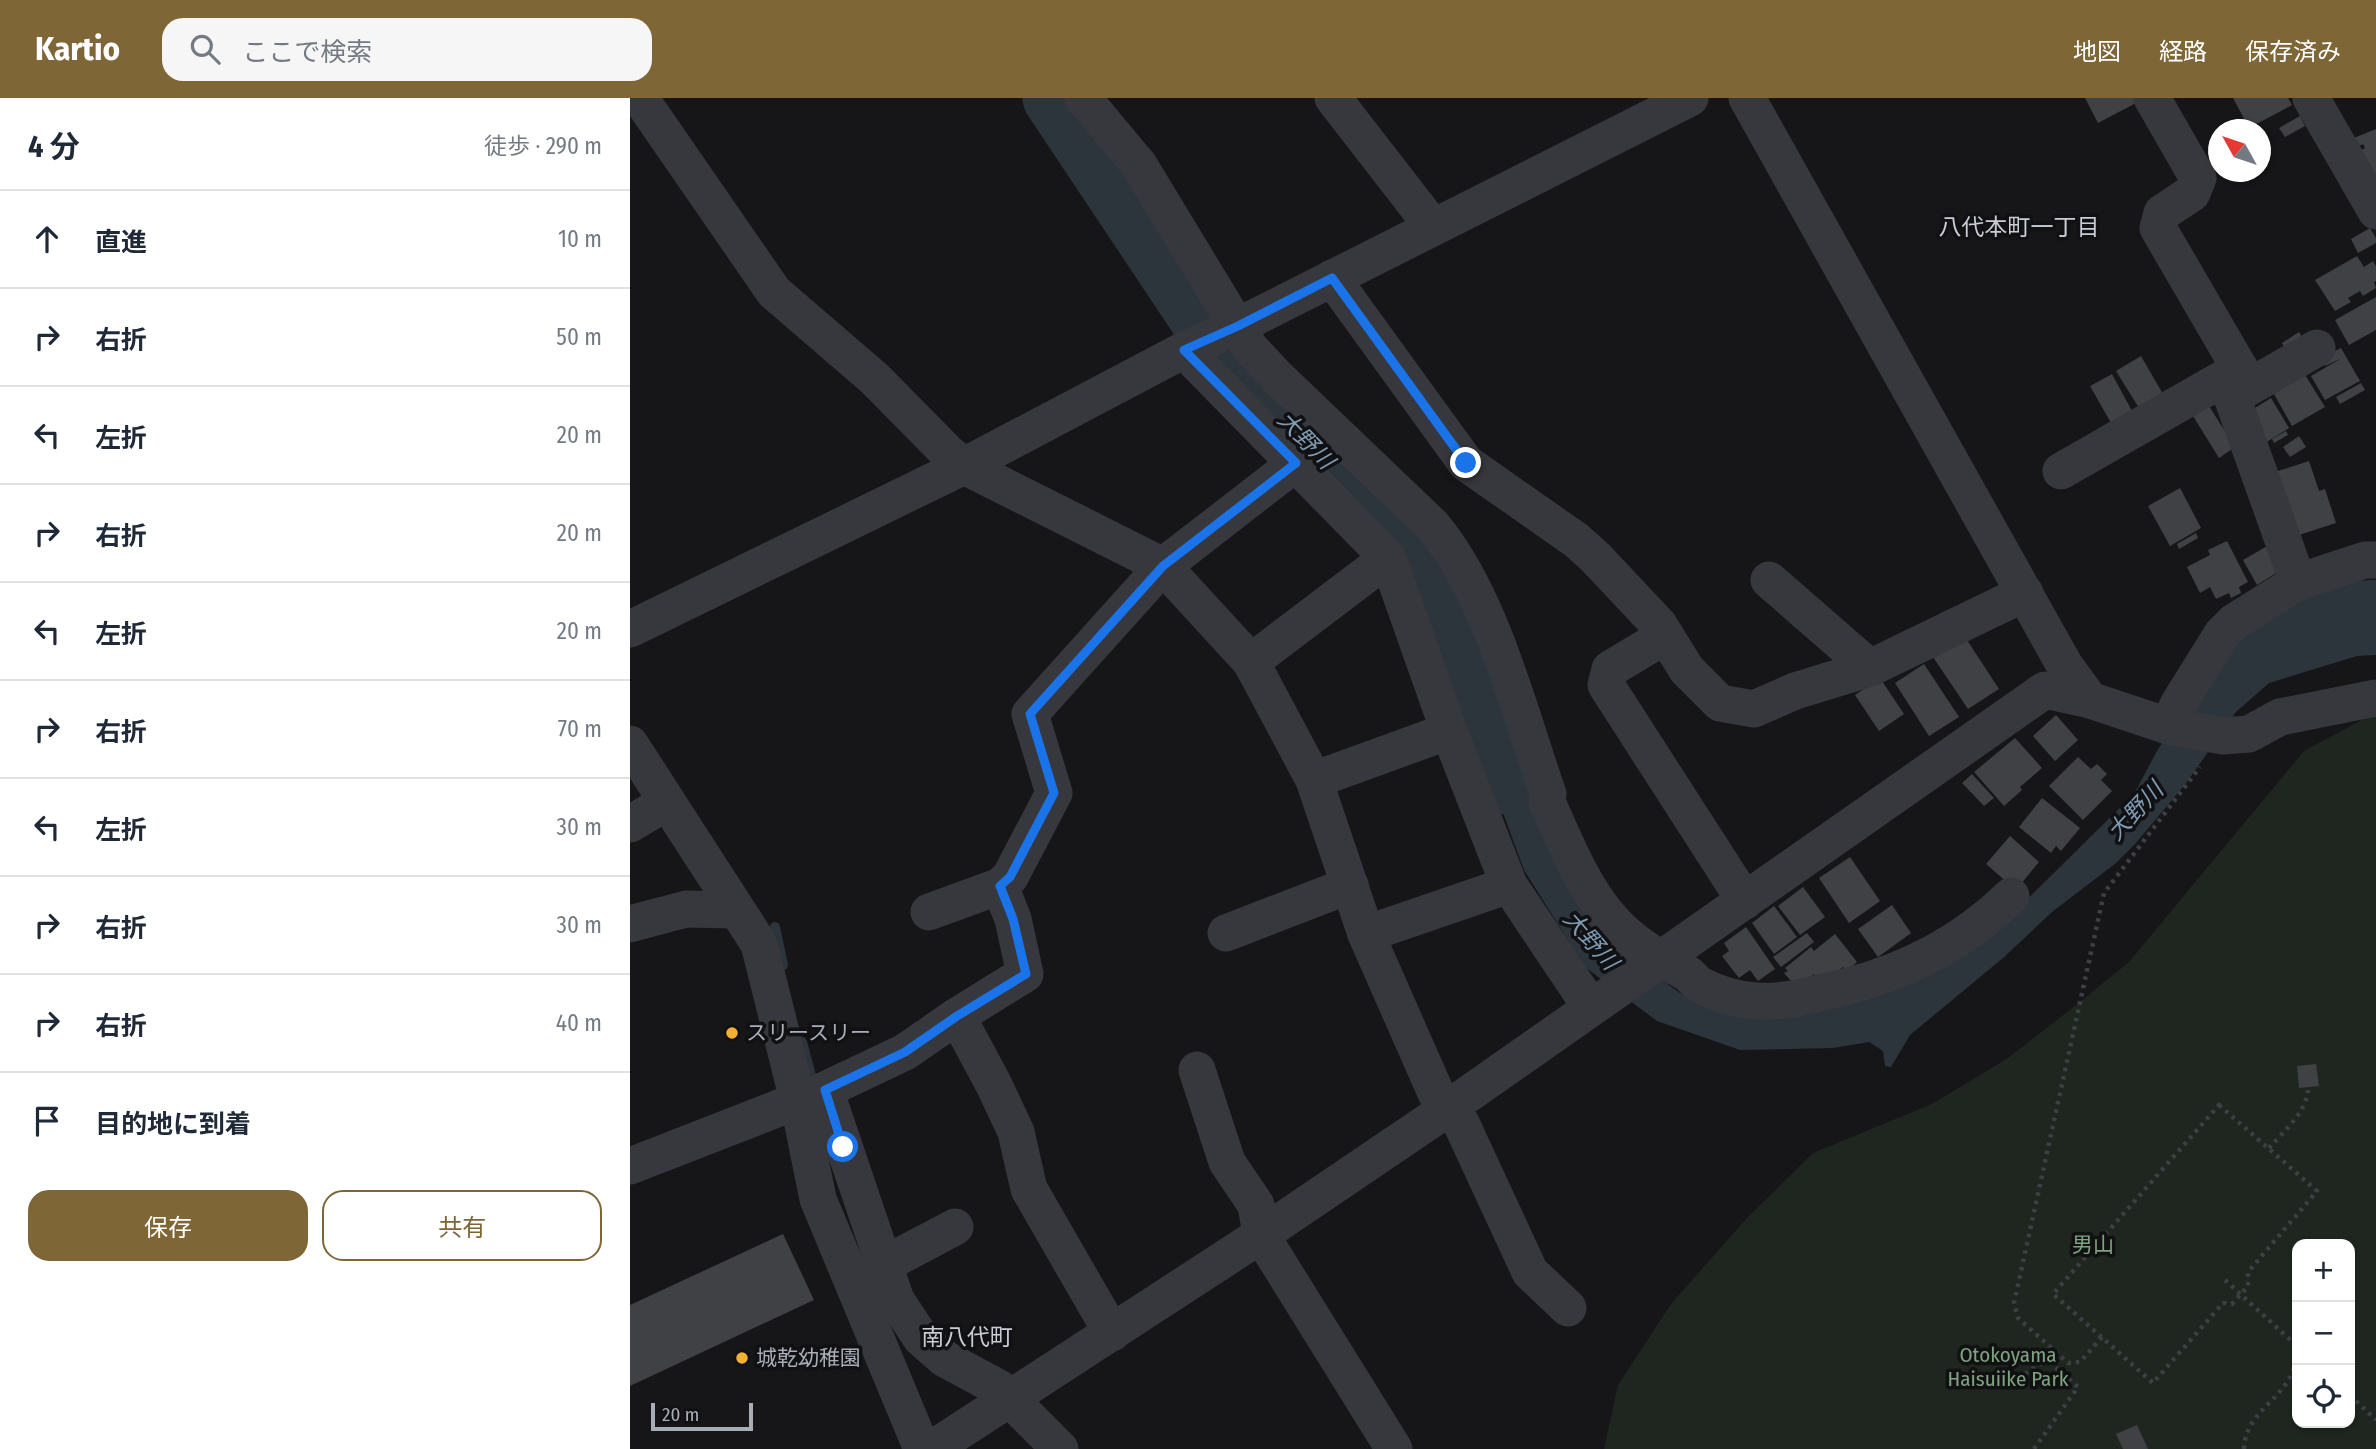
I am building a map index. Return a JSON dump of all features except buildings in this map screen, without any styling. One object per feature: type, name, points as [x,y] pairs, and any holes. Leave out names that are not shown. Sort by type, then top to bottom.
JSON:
[{"type":"street","points":[[640,98],[774,292],[875,379],[947,452],[964,466],[1163,566],[1251,662],[1314,780],[1366,934],[1436,1093],[1461,1123],[1530,1272],[1568,1308]]},
{"type":"street","points":[[1083,98],[1139,165],[1250,348],[1433,526],[1449,546],[1488,618],[1548,794],[1547,802],[1578,871],[1607,914],[1625,933],[1693,977],[1696,983],[1735,998],[1753,1001],[1800,999],[1860,983],[1924,959],[1978,926],[2011,896]]},
{"type":"street","points":[[1333,98],[1433,227]]},
{"type":"street","points":[[630,629],[964,466],[1184,350],[1238,326],[1690,98]]},
{"type":"street","points":[[1747,98],[2065,666],[2090,701]]},
{"type":"street","points":[[2152,98],[2198,178],[2192,192],[2162,213],[2158,228],[2236,383],[2298,582]]},
{"type":"street","points":[[2311,98],[2376,211]]},
{"type":"street","points":[[1332,278],[1466,463],[1576,540],[1659,625],[1687,670],[1720,703],[1754,709],[1795,691],[1870,668],[2025,593]]},
{"type":"street","points":[[2061,471],[2236,383],[2316,348]]},
{"type":"street","points":[[1184,350],[1388,558],[1449,731],[1509,885],[1582,994],[1594,1005]]},
{"type":"street","points":[[929,912],[1000,886],[1010,877],[1054,793],[1030,714],[1163,566],[1296,463]]},
{"type":"street","points":[[1251,662],[1388,558]]},
{"type":"street","points":[[2168,726],[2179,703],[2222,634],[2234,622],[2298,582],[2365,560],[2376,560]]},
{"type":"street","points":[[1769,580],[1870,668]]},
{"type":"street","points":[[1665,636],[1610,669],[1606,685],[1745,901]]},
{"type":"street","points":[[932,1449],[1261,1235],[1447,1109],[2045,690],[2168,726],[2236,735],[2280,717],[2376,698]]},
{"type":"street","points":[[1314,780],[1449,731]]},
{"type":"street","points":[[630,744],[759,944],[811,1095],[884,1265],[896,1300],[921,1338],[944,1359],[999,1388],[1003,1404],[1060,1449]]},
{"type":"street","points":[[630,824],[667,802]]},
{"type":"street","points":[[1226,933],[1350,885]]},
{"type":"street","points":[[1366,934],[1509,885]]},
{"type":"street","points":[[630,1166],[811,1095],[905,1052],[1026,974],[1013,919],[1000,886]]},
{"type":"street","points":[[630,924],[686,909],[736,910]]},
{"type":"street","points":[[957,1016],[1016,1132],[1029,1189],[1112,1333]]},
{"type":"street","points":[[1197,1070],[1227,1162],[1256,1205],[1261,1235],[1394,1449]]},
{"type":"street","points":[[811,1095],[818,1199],[922,1449]]},
{"type":"street","points":[[852,1282],[954,1227]]},
{"type":"path","points":[[2102,1337],[2080,1362],[2068,1363],[2018,1318],[2014,1303],[2104,893],[2236,735]]},
{"type":"path","points":[[2269,1148],[2301,1110],[2307,1100],[2308,1090]]},
{"type":"path","points":[[2219,1105],[2269,1148],[2317,1191],[2248,1272],[2248,1286],[2232,1304],[2223,1303],[2153,1383],[2053,1294],[2219,1105]]},
{"type":"path","points":[[2225,1280],[2292,1341]]},
{"type":"path","points":[[2025,1374],[2062,1356]]},
{"type":"path","points":[[2034,1449],[2078,1387],[2048,1361]]},
{"type":"path","points":[[2244,1449],[2244,1436],[2253,1419],[2287,1384],[2295,1365]]},
{"type":"path","points":[[2355,1400],[2376,1420]]},
{"type":"green space","name":"男山","points":[[2371,715],[2376,716],[2376,1449],[1604,1449],[1618,1385],[1671,1304],[1747,1218],[1813,1153],[1932,1104],[2008,1058],[2129,962],[2304,751]]},
{"type":"water","points":[[2376,580],[2376,655],[2357,656],[2269,683],[2236,712],[2187,782],[2135,844],[2116,863],[2052,912],[2003,958],[1910,1035],[1891,1067],[1885,1066],[1883,1051],[1869,1042],[1833,1048],[1740,1050],[1657,1021],[1585,967],[1524,870],[1468,717],[1491,694],[1554,859],[1615,947],[1687,998],[1732,1008],[1996,930],[2134,794],[2158,749],[2250,624],[2297,600],[2346,581]]},
{"type":"waterway","name":"大野川","points":[[1053,98],[1219,347],[1317,454],[1411,540],[1442,590],[1506,784]]},
{"type":"waterway","points":[[775,927],[783,965]]},
{"type":"waterway","points":[[802,1042],[814,1087]]},
{"type":"place","name":"スリースリー","points":[[732,1033]]},
{"type":"place","name":"城乾幼稚園","points":[[742,1358]]},
{"type":"district","name":"八代本町一丁目","points":[[2019,227]]},
{"type":"district","name":"南八代町","points":[[967,1337]]},
{"type":"route","points":[[843,1147],[825,1090],[905,1052],[1026,974],[1013,919],[1000,886],[1010,877],[1054,793],[1030,714],[1163,566],[1296,463],[1184,350],[1332,278],[1466,463]]},
{"type":"park label","name":"Otokoyama Haisuiike Park","points":[[2008,1367]]}]
